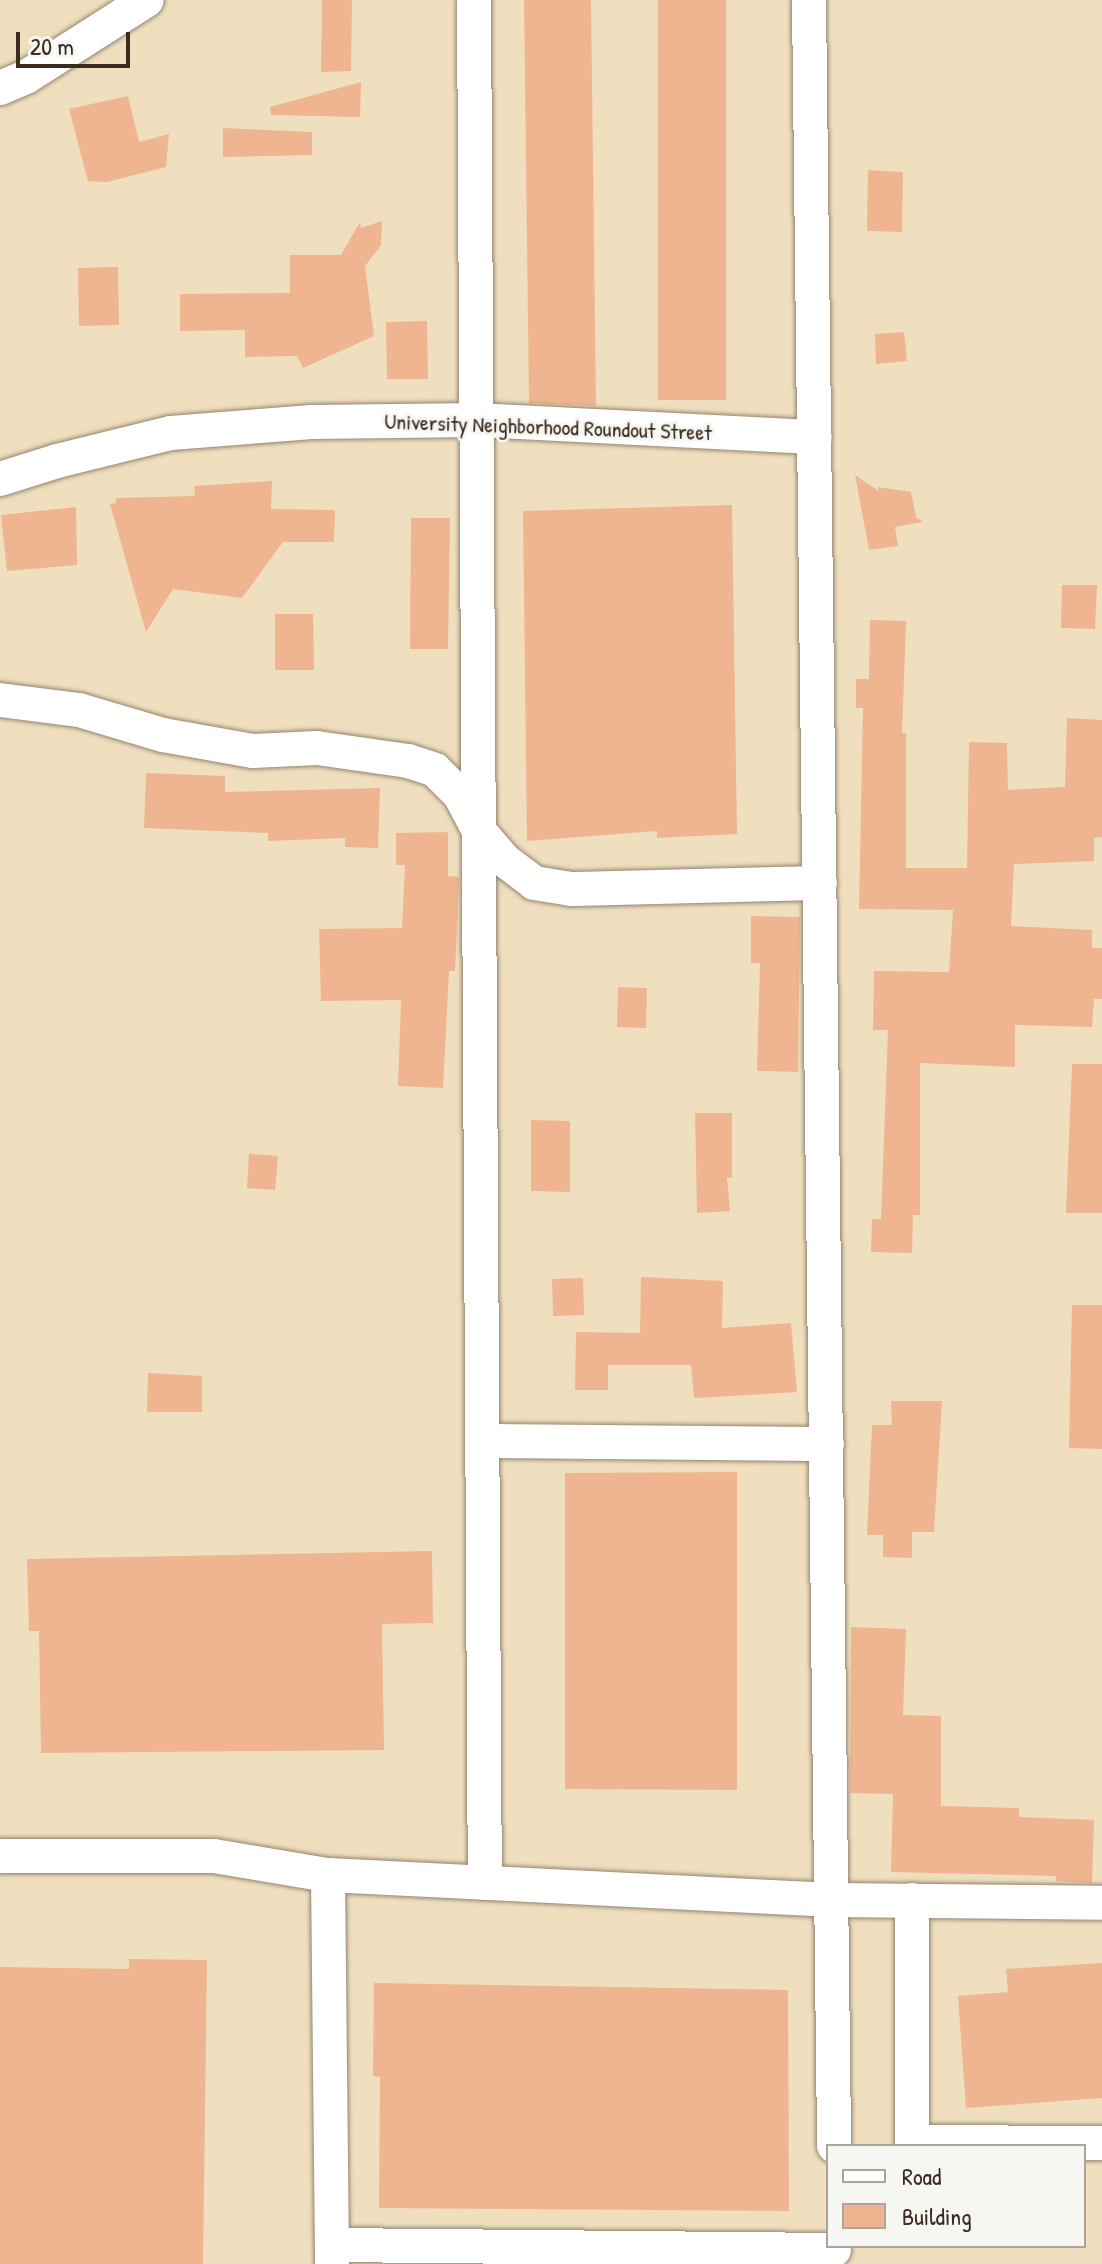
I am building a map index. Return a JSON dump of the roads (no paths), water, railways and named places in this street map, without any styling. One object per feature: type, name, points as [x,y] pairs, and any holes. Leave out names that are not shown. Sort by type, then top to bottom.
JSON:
[{"type":"street","points":[[0,88],[26,77],[147,0]]},
{"type":"street","points":[[474,0],[485,1883]]},
{"type":"street","points":[[809,0],[834,2144]]},
{"type":"street","name":"University Neighborhood Roundout Street","points":[[0,479],[171,433],[312,422],[478,420],[815,437]]},
{"type":"street","points":[[0,700],[79,710],[163,735],[253,751],[317,748],[408,761],[435,770],[460,795],[479,831],[504,860],[534,883],[572,889],[820,883]]},
{"type":"street","points":[[482,1441],[827,1444]]},
{"type":"street","points":[[0,1856],[214,1856],[328,1875],[833,1900],[1102,1903]]},
{"type":"street","points":[[328,1875],[332,2255],[834,2253]]},
{"type":"street","points":[[912,1900],[912,2142],[1102,2143]]}]
